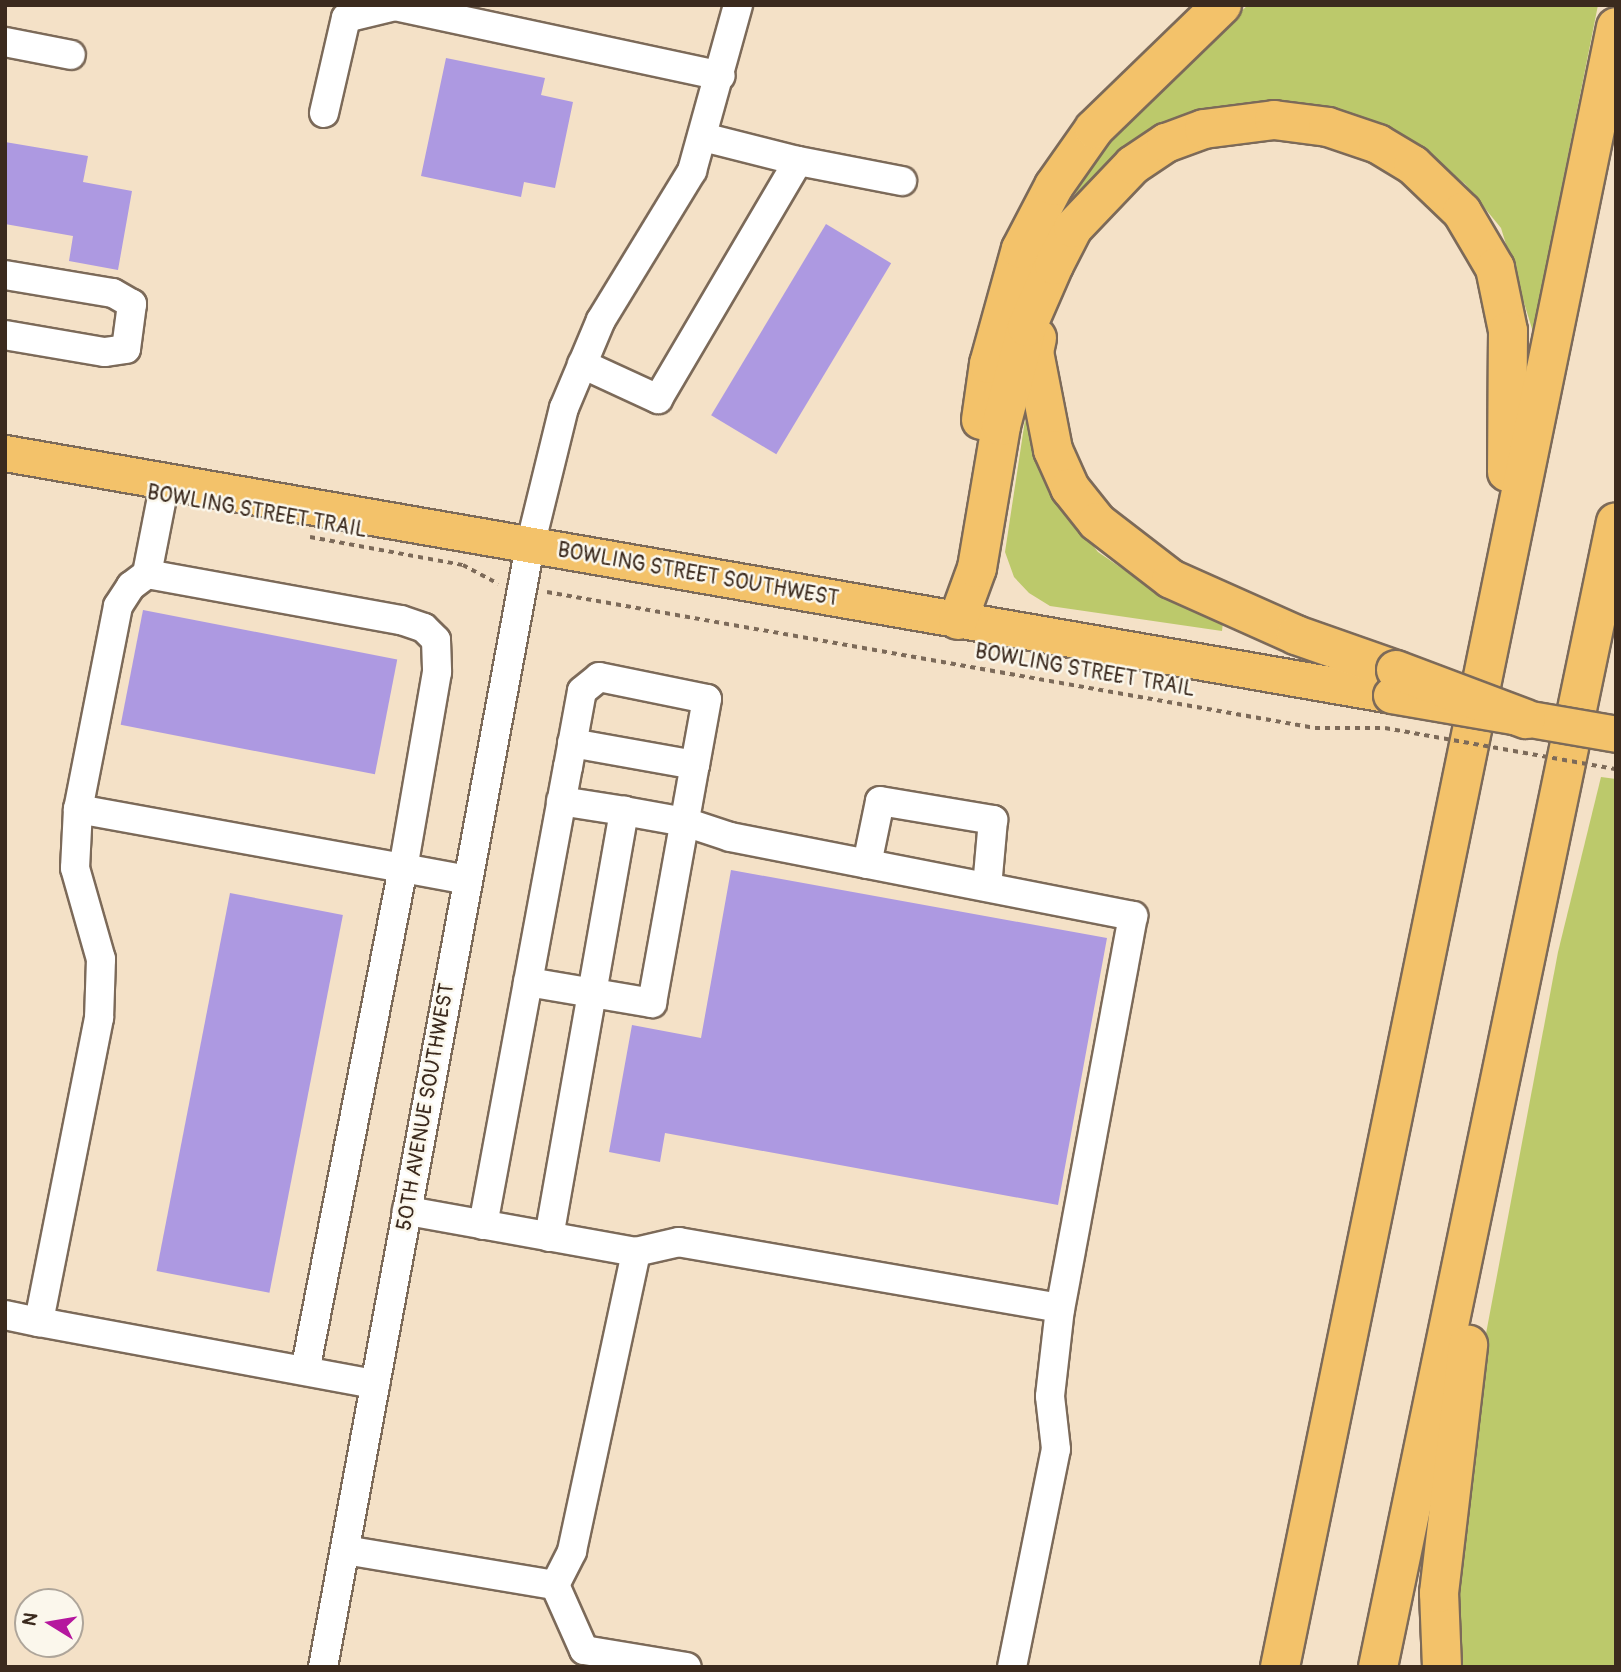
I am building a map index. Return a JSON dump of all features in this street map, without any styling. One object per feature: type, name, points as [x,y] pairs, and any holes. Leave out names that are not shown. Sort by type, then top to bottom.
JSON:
[{"type":"highway","points":[[958,620],[960,563],[989,364],[1021,249],[1054,186],[1094,129],[1222,5]]},
{"type":"highway","points":[[1280,1667],[1616,27]]},
{"type":"highway","points":[[958,620],[977,568],[1002,426],[1027,327],[1073,228],[1133,164],[1167,144],[1205,130],[1274,120],[1328,127],[1378,144],[1413,165],[1462,212],[1495,268],[1508,331],[1506,557]]},
{"type":"highway","points":[[1054,265],[1034,352],[1044,421],[1070,488],[1097,522],[1171,579],[1296,635],[1391,698],[1526,719]]},
{"type":"highway","points":[[1378,1667],[1616,522]]},
{"type":"highway","points":[[1526,954],[1616,640]]},
{"type":"highway","points":[[1442,1667],[1439,1593],[1495,1105]]},
{"type":"main road","name":"BOWLING STREET SOUTHWEST","points":[[5,453],[1391,698]]},
{"type":"main road","points":[[1526,719],[1616,734]]},
{"type":"street","name":"50TH AVENUE SOUTHWEST","points":[[323,1667],[530,547],[564,408],[601,320],[692,171],[721,76],[738,5]]},
{"type":"street","points":[[324,113],[346,18],[395,6],[721,76]]},
{"type":"street","points":[[5,42],[71,55]]},
{"type":"street","points":[[703,137],[798,161],[902,181]]},
{"type":"street","points":[[582,365],[658,399],[798,161]]},
{"type":"street","points":[[5,275],[113,293],[132,304],[126,349],[104,352],[5,335]]},
{"type":"street","points":[[39,1322],[99,1018],[101,959],[75,868],[78,808],[118,606],[131,586],[147,574],[164,482]]},
{"type":"street","points":[[147,574],[401,620],[424,628],[436,640],[437,672],[402,868],[305,1371]]},
{"type":"street","points":[[483,1225],[561,801],[582,691],[599,677],[707,699],[652,1003],[528,982]]},
{"type":"street","points":[[572,743],[695,765]]},
{"type":"street","points":[[561,801],[684,822],[730,837],[1133,916],[1060,1308],[1050,1396],[1056,1449],[1012,1667]]},
{"type":"street","points":[[867,864],[880,801],[993,820],[987,887]]},
{"type":"street","points":[[78,808],[468,880]]},
{"type":"street","points":[[549,1237],[624,811]]},
{"type":"street","points":[[407,1212],[636,1252],[679,1242],[1060,1308]]},
{"type":"street","points":[[555,1584],[572,1551],[636,1252]]},
{"type":"street","points":[[5,1315],[375,1384]]},
{"type":"street","points":[[345,1550],[555,1584]]},
{"type":"street","points":[[555,1584],[584,1650],[687,1667]]},
{"type":"path","name":"BOWLING STREET TRAIL","points":[[304,536],[463,565],[499,584]]},
{"type":"path","name":"BOWLING STREET TRAIL","points":[[549,592],[1315,728],[1391,698],[1616,769]]},
{"type":"green space","points":[[1248,5],[1598,5],[1533,332],[1501,228],[1465,184],[1423,150],[1372,121],[1314,105],[1225,108],[1063,213],[1101,153],[1173,75]]},
{"type":"green space","points":[[1025,420],[1056,499],[1098,552],[1168,600],[1223,622],[1222,631],[1050,606],[1029,593],[1014,577],[1005,552]]},
{"type":"green space","points":[[1601,777],[1616,779],[1616,1667],[1456,1667],[1460,1517],[1471,1413],[1558,952]]},
{"type":"building","points":[[446,58],[545,78],[541,95],[573,102],[555,188],[524,182],[521,197],[421,176]]},
{"type":"building","points":[[5,142],[88,156],[83,182],[132,191],[118,270],[69,261],[73,236],[5,224]]},
{"type":"building","points":[[826,224],[891,263],[776,454],[711,415]]},
{"type":"building","points":[[143,610],[397,659],[375,774],[121,725]]},
{"type":"building","points":[[731,870],[1107,938],[1058,1205],[665,1133],[660,1162],[609,1152],[632,1025],[701,1038]]},
{"type":"building","points":[[230,893],[343,915],[269,1293],[157,1271]]}]
